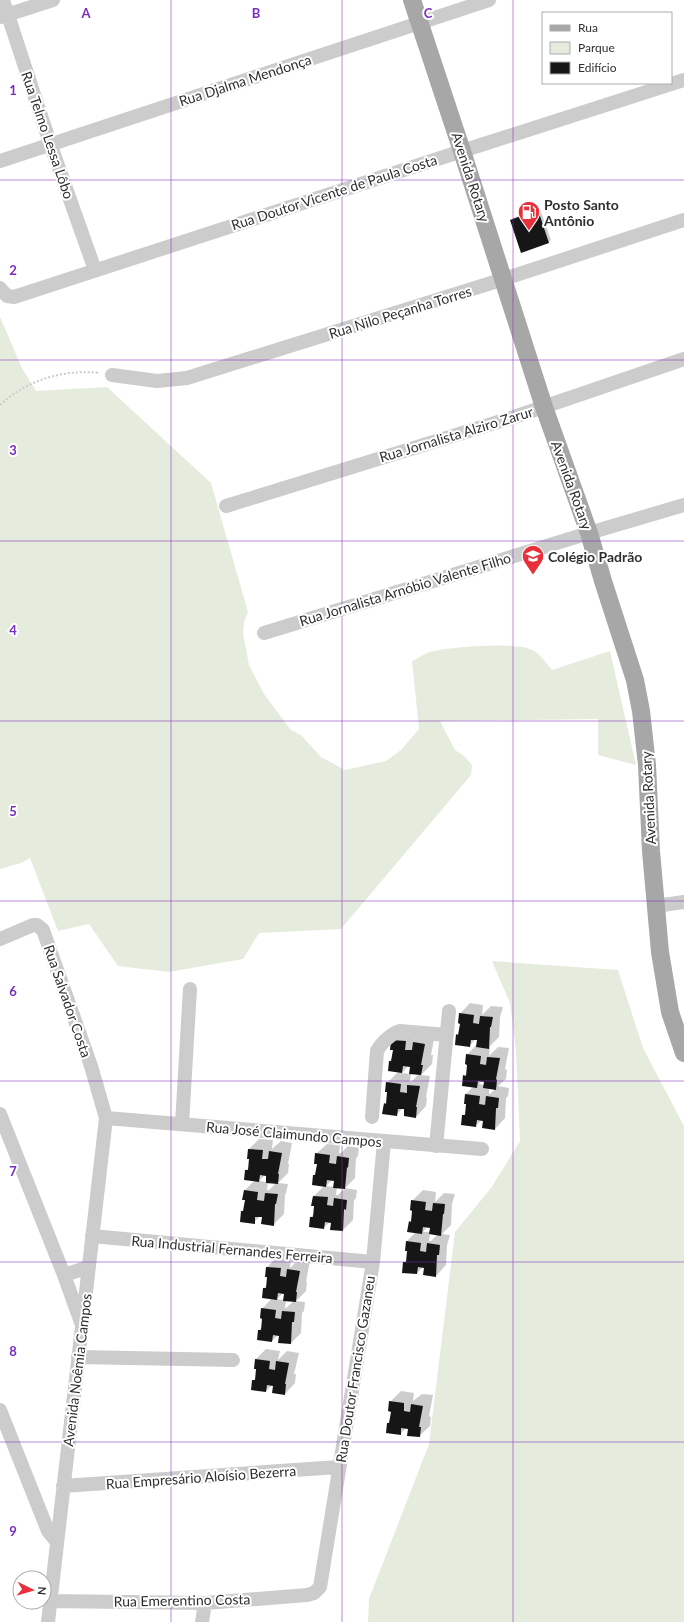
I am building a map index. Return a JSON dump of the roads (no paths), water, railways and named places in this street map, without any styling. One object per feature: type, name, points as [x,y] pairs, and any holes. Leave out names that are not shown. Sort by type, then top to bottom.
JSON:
[{"type":"main road","name":"Avenida Rotary","points":[[412,0],[504,279],[544,407],[589,533],[635,680],[641,711],[647,765],[656,906],[662,967],[670,1012],[684,1053]]},
{"type":"street","name":"Rua Telmo Lessa Lôbo","points":[[3,0],[4,16],[95,270]]},
{"type":"street","points":[[4,16],[53,0]]},
{"type":"street","name":"Rua Djalma Mendonça","points":[[0,160],[489,0]]},
{"type":"street","name":"Rua Doutor Vicente de Paula Costa","points":[[672,84],[684,80]]},
{"type":"street","name":"Rua Doutor Vicente de Paula Costa","points":[[3,292],[14,297],[462,150],[671,84]]},
{"type":"street","name":"Rua Nilo Peçanha Torres","points":[[112,375],[157,380],[187,378],[504,279],[684,220]]},
{"type":"street","name":"Rua Jornalista Alziro Zarur","points":[[226,506],[544,407],[684,359]]},
{"type":"street","name":"Rua Jornalista Arnóbio Valente Filho","points":[[264,633],[684,505]]},
{"type":"street","points":[[656,906],[684,902]]},
{"type":"street","name":"Rua Salvador Costa","points":[[0,939],[33,925],[37,925],[43,930],[91,1066],[106,1118]]},
{"type":"street","points":[[182,1124],[190,989]]},
{"type":"street","points":[[436,1146],[449,1012]]},
{"type":"street","points":[[372,1117],[377,1051],[379,1047],[396,1032],[400,1031],[447,1035]]},
{"type":"street","points":[[0,1114],[64,1275],[82,1325]]},
{"type":"street","name":"Rua José Claimundo Campos","points":[[106,1118],[482,1150]]},
{"type":"street","name":"Avenida Noêmia Campos","points":[[52,1584],[106,1118]]},
{"type":"street","name":"Rua Doutor Francisco Gazaneu","points":[[314,1593],[320,1587],[373,1262],[384,1142]]},
{"type":"street","name":"Rua Industrial Fernandes Ferreira","points":[[92,1236],[373,1262]]},
{"type":"street","points":[[64,1275],[88,1267]]},
{"type":"street","points":[[78,1357],[233,1360]]},
{"type":"street","points":[[0,1410],[48,1531],[57,1542]]},
{"type":"street","name":"Rua Empresário Aloísio Bezerra","points":[[63,1486],[339,1468]]},
{"type":"street","name":"Rua Emerentino Costa","points":[[52,1601],[205,1603],[307,1595],[314,1593]]},
{"type":"street","points":[[202,1622],[205,1603]]},
{"type":"street","name":"Avenida Noêmia Campos","points":[[48,1622],[49,1610]]},
{"type":"place","name":"Posto Santo Antônio","points":[[529,232]]},
{"type":"place","name":"Colégio Padrão","points":[[533,576]]}]
